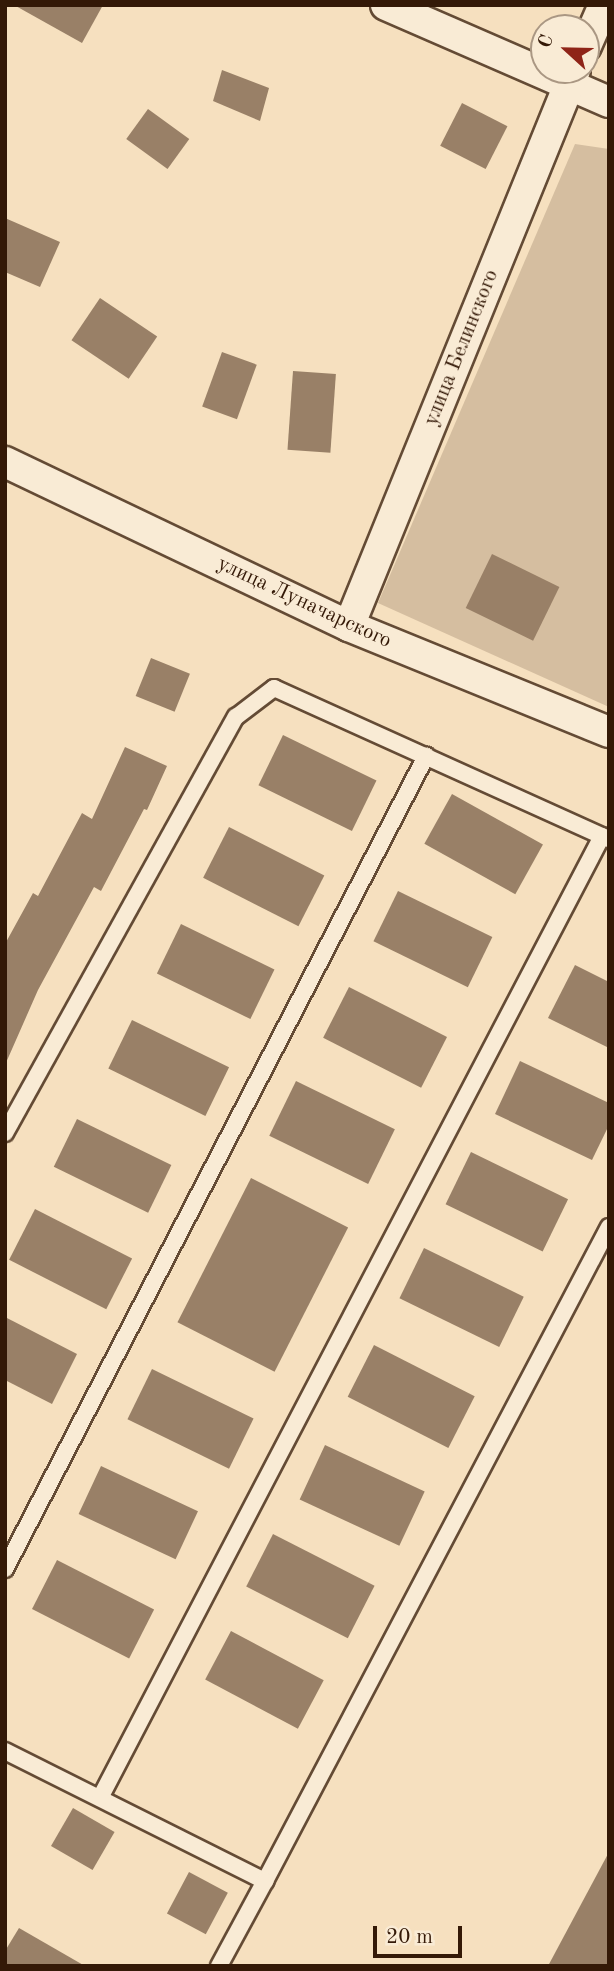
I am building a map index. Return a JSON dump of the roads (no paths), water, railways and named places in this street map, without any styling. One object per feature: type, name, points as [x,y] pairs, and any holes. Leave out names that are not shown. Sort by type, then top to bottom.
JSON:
[{"type":"street","points":[[386,5],[530,61]]},
{"type":"street","name":"улица Белинского","points":[[349,626],[569,84]]},
{"type":"street","points":[[582,84],[609,102]]},
{"type":"street","name":"улица Луначарского","points":[[5,462],[349,626],[609,732]]},
{"type":"lane","points":[[5,1133],[236,718],[274,688],[605,837],[100,1798]]},
{"type":"lane","points":[[5,1569],[426,756]]},
{"type":"lane","points":[[219,1966],[609,1227]]},
{"type":"lane","points":[[5,1751],[265,1881]]}]
